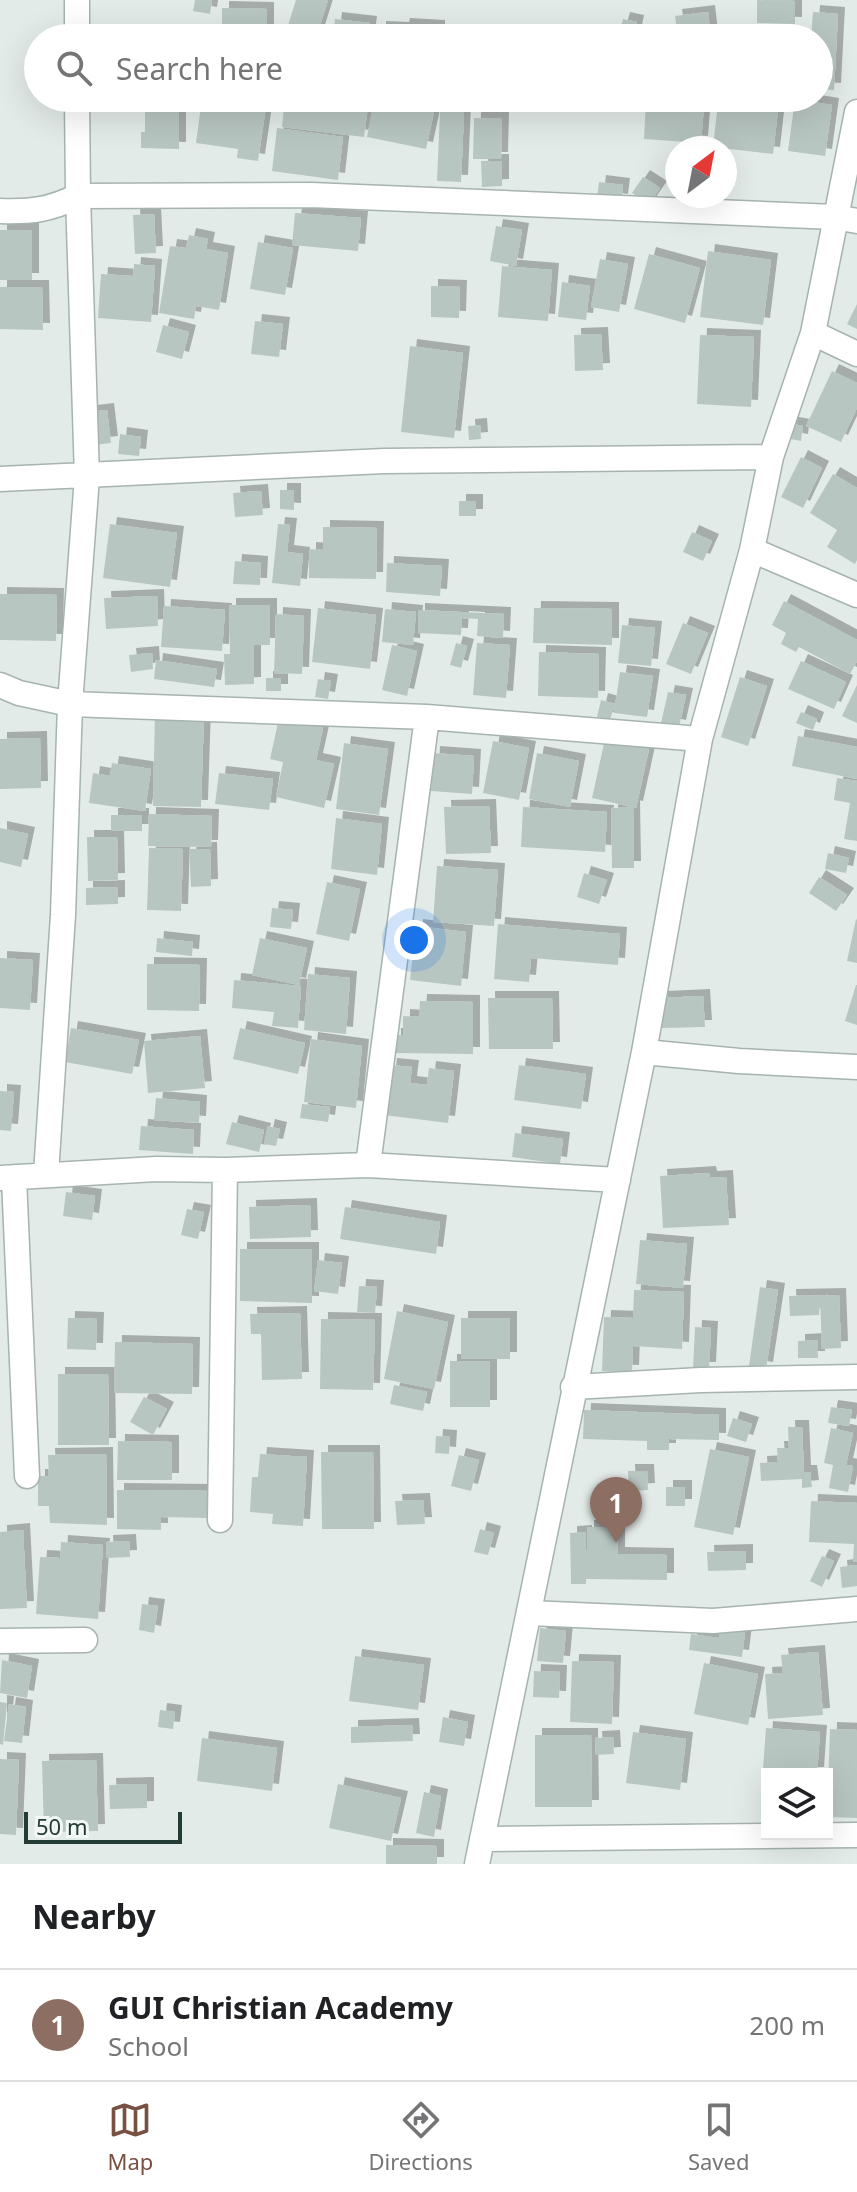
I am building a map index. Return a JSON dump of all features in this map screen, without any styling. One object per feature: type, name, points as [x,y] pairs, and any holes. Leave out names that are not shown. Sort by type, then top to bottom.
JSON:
[{"type":"street","points":[[77,0],[77,24]]},
{"type":"street","points":[[46,1174],[63,915],[70,704],[87,477],[77,112]]},
{"type":"street","points":[[477,1864],[644,1052],[700,739],[752,550],[771,457],[813,333],[846,219],[857,112]]},
{"type":"street","points":[[0,211],[33,212],[53,208],[78,196],[311,195],[846,219]]},
{"type":"street","points":[[813,333],[857,354]]},
{"type":"street","points":[[0,479],[384,461],[771,457]]},
{"type":"street","points":[[752,550],[857,595]]},
{"type":"street","points":[[0,685],[19,693],[70,704],[427,717],[700,739]]},
{"type":"street","points":[[368,1165],[427,717]]},
{"type":"street","points":[[644,1052],[857,1067]]},
{"type":"street","points":[[27,1476],[7,1178],[156,1169],[368,1165],[618,1180]]},
{"type":"street","points":[[220,1520],[225,1170]]},
{"type":"street","points":[[573,1387],[701,1380],[857,1377]]},
{"type":"street","points":[[529,1613],[713,1621],[857,1609]]},
{"type":"street","points":[[0,1641],[85,1640]]},
{"type":"street","points":[[482,1839],[857,1835]]},
{"type":"building","points":[[195,0],[212,0],[210,14],[193,11]]},
{"type":"building","points":[[296,0],[328,0],[320,24],[288,24]]},
{"type":"building","points":[[757,0],[795,1],[795,24],[757,23]]},
{"type":"building","points":[[222,8],[267,9],[267,24],[222,24]]},
{"type":"building","points":[[708,12],[709,24],[676,24],[675,16]]},
{"type":"building","points":[[813,12],[838,14],[834,90],[833,24],[812,24]]},
{"type":"building","points":[[335,19],[370,23],[370,24],[334,24]]},
{"type":"building","points":[[623,19],[637,22],[637,24],[622,24]]},
{"type":"building","points":[[145,112],[179,112],[179,149],[141,148],[141,132],[145,132]]},
{"type":"building","points":[[200,112],[265,112],[258,161],[237,158],[238,149],[196,143]]},
{"type":"building","points":[[284,112],[367,112],[364,137],[282,127]]},
{"type":"building","points":[[372,112],[434,112],[426,149],[367,137]]},
{"type":"building","points":[[440,112],[464,112],[461,182],[437,181]]},
{"type":"building","points":[[645,112],[703,112],[702,136],[665,136],[665,140],[644,139]]},
{"type":"building","points":[[717,112],[778,112],[773,154],[737,150],[737,136],[714,136]]},
{"type":"building","points":[[793,112],[831,112],[825,156],[788,151]]},
{"type":"building","points":[[474,118],[502,119],[501,159],[473,159]]},
{"type":"building","points":[[277,128],[343,137],[338,180],[272,171]]},
{"type":"building","points":[[481,161],[502,161],[502,186],[482,187]]},
{"type":"building","points":[[643,177],[660,188],[649,204],[632,193]]},
{"type":"building","points":[[599,182],[623,185],[621,201],[597,198]]},
{"type":"building","points":[[295,213],[361,218],[358,251],[292,245]]},
{"type":"building","points":[[154,214],[156,253],[135,254],[133,215]]},
{"type":"building","points":[[496,226],[522,230],[516,266],[490,261]]},
{"type":"building","points":[[0,230],[32,230],[32,280],[0,280]]},
{"type":"building","points":[[189,235],[208,239],[206,249],[228,253],[219,310],[196,306],[194,319],[159,313],[170,246],[186,248]]},
{"type":"building","points":[[258,242],[293,248],[285,295],[250,289]]},
{"type":"building","points":[[708,251],[771,260],[763,325],[700,317]]},
{"type":"building","points":[[649,254],[700,268],[685,323],[634,309]]},
{"type":"building","points":[[600,259],[628,264],[619,312],[591,307]]},
{"type":"building","points":[[134,264],[155,266],[151,322],[98,318],[101,274],[133,276]]},
{"type":"building","points":[[502,266],[552,270],[548,321],[498,317]]},
{"type":"building","points":[[562,282],[590,286],[586,320],[558,317]]},
{"type":"building","points":[[431,286],[460,287],[459,318],[431,317]]},
{"type":"building","points":[[0,287],[42,287],[43,330],[0,329]]},
{"type":"building","points":[[857,304],[857,329],[847,324]]},
{"type":"building","points":[[255,321],[283,324],[279,357],[251,354]]},
{"type":"building","points":[[163,325],[189,332],[182,359],[156,352]]},
{"type":"building","points":[[601,334],[603,370],[575,371],[574,335]]},
{"type":"building","points":[[700,335],[754,337],[751,407],[697,404]]},
{"type":"building","points":[[410,346],[463,353],[454,438],[401,432]]},
{"type":"building","points":[[832,371],[857,383],[857,408],[841,442],[806,426]]},
{"type":"building","points":[[107,410],[111,443],[94,445],[90,412]]},
{"type":"building","points":[[787,423],[803,426],[801,441],[785,438]]},
{"type":"building","points":[[480,425],[481,439],[469,440],[468,426]]},
{"type":"building","points":[[120,434],[141,437],[139,456],[118,454]]},
{"type":"building","points":[[801,457],[822,468],[803,508],[781,497]]},
{"type":"building","points":[[833,474],[857,488],[855,564],[827,547],[837,530],[810,513]]},
{"type":"building","points":[[280,490],[294,490],[294,510],[280,509]]},
{"type":"building","points":[[261,491],[263,515],[235,517],[233,493]]},
{"type":"building","points":[[459,501],[476,501],[476,516],[459,516]]},
{"type":"building","points":[[110,524],[177,533],[170,587],[103,578]]},
{"type":"building","points":[[278,524],[290,525],[287,552],[303,554],[300,586],[272,583]]},
{"type":"building","points":[[323,527],[377,528],[376,579],[309,578],[309,549],[323,550]]},
{"type":"building","points":[[692,532],[712,541],[703,561],[683,552]]},
{"type":"building","points":[[235,561],[261,563],[260,585],[233,584]]},
{"type":"building","points":[[387,563],[442,566],[440,596],[386,592]]},
{"type":"building","points":[[0,594],[57,595],[56,641],[0,640]]},
{"type":"building","points":[[157,596],[158,626],[106,629],[104,598]]},
{"type":"building","points":[[784,601],[857,640],[857,661],[850,674],[799,647],[796,652],[781,644],[786,633],[772,625]]},
{"type":"building","points":[[229,605],[270,605],[270,645],[254,645],[254,684],[225,685],[224,654],[230,654]]},
{"type":"building","points":[[164,606],[225,610],[222,651],[161,647]]},
{"type":"building","points":[[318,608],[376,615],[370,669],[312,662]]},
{"type":"building","points":[[534,608],[612,609],[612,645],[533,643]]},
{"type":"building","points":[[385,609],[416,612],[413,645],[382,642]]},
{"type":"building","points":[[418,610],[504,614],[503,638],[477,636],[478,619],[462,618],[461,635],[418,633]]},
{"type":"building","points":[[276,614],[304,616],[302,674],[274,673]]},
{"type":"building","points":[[683,623],[708,633],[691,674],[666,664]]},
{"type":"building","points":[[622,625],[655,628],[651,666],[618,663]]},
{"type":"building","points":[[456,643],[467,646],[461,668],[450,665]]},
{"type":"building","points":[[477,643],[510,645],[506,698],[473,695]]},
{"type":"building","points":[[392,645],[417,651],[407,696],[382,690]]},
{"type":"building","points":[[539,652],[599,654],[598,698],[538,696]]},
{"type":"building","points":[[152,653],[153,669],[131,672],[129,655]]},
{"type":"building","points":[[156,660],[217,669],[214,687],[154,679]]},
{"type":"building","points":[[801,661],[846,682],[834,709],[788,689]]},
{"type":"building","points":[[620,672],[653,676],[647,717],[614,713]]},
{"type":"building","points":[[740,677],[767,686],[748,746],[721,737]]},
{"type":"building","points":[[266,678],[281,678],[281,691],[266,691]]},
{"type":"building","points":[[318,679],[331,681],[328,699],[315,697]]},
{"type":"building","points":[[857,685],[857,723],[842,716]]},
{"type":"building","points":[[668,692],[686,695],[679,727],[661,723]]},
{"type":"building","points":[[601,700],[615,704],[610,720],[597,717]]},
{"type":"building","points":[[801,712],[817,719],[813,730],[796,723]]},
{"type":"building","points":[[155,713],[204,714],[201,807],[153,806]]},
{"type":"building","points":[[279,718],[323,728],[316,760],[334,764],[324,808],[276,797],[283,762],[270,759]]},
{"type":"building","points":[[798,736],[857,747],[857,779],[792,766]]},
{"type":"building","points":[[40,738],[41,788],[0,789],[0,739]]},
{"type":"building","points":[[605,739],[649,749],[636,808],[592,798]]},
{"type":"building","points":[[493,741],[529,748],[519,800],[483,793]]},
{"type":"building","points":[[344,743],[388,749],[379,815],[336,809]]},
{"type":"building","points":[[433,753],[474,756],[472,794],[431,791]]},
{"type":"building","points":[[537,753],[579,761],[570,807],[529,799]]},
{"type":"building","points":[[112,763],[151,769],[145,811],[89,803],[93,773],[110,776]]},
{"type":"building","points":[[219,773],[273,779],[269,810],[215,804]]},
{"type":"building","points":[[837,778],[857,781],[857,841],[844,839],[850,803],[834,800]]},
{"type":"building","points":[[489,806],[491,853],[446,854],[444,807]]},
{"type":"building","points":[[523,807],[607,812],[605,852],[521,847]]},
{"type":"building","points":[[633,807],[634,868],[612,868],[611,808]]},
{"type":"building","points":[[149,814],[212,816],[211,847],[148,846]]},
{"type":"building","points":[[111,815],[142,815],[142,831],[111,831]]},
{"type":"building","points":[[336,818],[382,824],[377,875],[331,869]]},
{"type":"building","points":[[0,828],[28,834],[21,867],[0,862]]},
{"type":"building","points":[[87,837],[117,837],[118,880],[88,881]]},
{"type":"building","points":[[149,848],[183,849],[181,911],[147,910]]},
{"type":"building","points":[[189,849],[210,849],[211,886],[191,887]]},
{"type":"building","points":[[828,853],[849,858],[846,873],[825,869]]},
{"type":"building","points":[[437,866],[498,870],[494,926],[433,922]]},
{"type":"building","points":[[584,873],[607,880],[599,904],[577,897]]},
{"type":"building","points":[[819,877],[847,895],[836,911],[809,893]]},
{"type":"building","points":[[327,882],[360,889],[349,941],[316,934]]},
{"type":"building","points":[[118,887],[118,904],[86,905],[86,888]]},
{"type":"building","points":[[272,908],[293,910],[291,929],[270,927]]},
{"type":"building","points":[[857,920],[857,963],[847,961]]},
{"type":"building","points":[[498,924],[620,934],[618,965],[531,958],[529,982],[494,979]]},
{"type":"building","points":[[416,926],[466,932],[461,986],[410,980]]},
{"type":"building","points":[[157,938],[193,942],[192,956],[156,952]]},
{"type":"building","points":[[260,938],[307,948],[299,985],[252,975]]},
{"type":"building","points":[[0,958],[33,960],[30,1010],[0,1008]]},
{"type":"building","points":[[147,964],[200,965],[199,1011],[147,1010]]},
{"type":"building","points":[[308,974],[350,978],[346,1034],[304,1030]]},
{"type":"building","points":[[234,980],[301,986],[298,1028],[272,1026],[274,1012],[232,1008]]},
{"type":"building","points":[[857,985],[857,1025],[845,1021]]},
{"type":"building","points":[[703,996],[705,1027],[662,1028],[660,998]]},
{"type":"building","points":[[488,998],[552,998],[553,1049],[489,1049]]},
{"type":"building","points":[[420,1001],[473,1002],[473,1054],[394,1053],[394,1035],[403,1035],[403,1016],[419,1017]]},
{"type":"building","points":[[71,1028],[139,1040],[132,1074],[65,1062]]},
{"type":"building","points":[[240,1028],[305,1043],[298,1074],[233,1059]]},
{"type":"building","points":[[200,1036],[205,1088],[148,1093],[144,1041]]},
{"type":"building","points":[[311,1039],[362,1046],[356,1108],[304,1102]]},
{"type":"building","points":[[390,1065],[412,1067],[410,1083],[427,1085],[429,1068],[454,1071],[448,1123],[384,1115]]},
{"type":"building","points":[[519,1065],[586,1074],[581,1109],[514,1100]]},
{"type":"building","points":[[0,1091],[14,1092],[11,1131],[0,1130]]},
{"type":"building","points":[[156,1098],[200,1102],[199,1123],[154,1120]]},
{"type":"building","points":[[302,1104],[330,1107],[328,1122],[300,1118]]},
{"type":"building","points":[[232,1122],[264,1130],[259,1152],[226,1144]]},
{"type":"building","points":[[141,1126],[194,1130],[193,1154],[139,1150]]},
{"type":"building","points":[[268,1126],[280,1129],[276,1146],[264,1144]]},
{"type":"building","points":[[515,1133],[563,1139],[560,1164],[512,1157]]},
{"type":"building","points":[[709,1173],[710,1178],[726,1177],[729,1225],[663,1228],[660,1176]]},
{"type":"building","points":[[66,1192],[95,1196],[92,1220],[63,1216]]},
{"type":"building","points":[[310,1205],[311,1237],[250,1239],[249,1207]]},
{"type":"building","points":[[345,1207],[440,1222],[436,1254],[340,1239]]},
{"type":"building","points":[[187,1209],[204,1212],[198,1239],[181,1235]]},
{"type":"building","points":[[640,1240],[687,1244],[683,1288],[636,1284]]},
{"type":"building","points":[[240,1249],[312,1249],[312,1303],[240,1301]]},
{"type":"building","points":[[318,1260],[342,1263],[338,1294],[314,1291]]},
{"type":"building","points":[[359,1286],[377,1287],[375,1313],[357,1312]]},
{"type":"building","points":[[760,1287],[778,1290],[766,1369],[749,1366]]},
{"type":"building","points":[[634,1290],[684,1292],[682,1349],[633,1346],[632,1372],[602,1371],[604,1317],[633,1318]]},
{"type":"building","points":[[839,1295],[841,1348],[822,1349],[820,1299],[819,1315],[790,1316],[789,1296]]},
{"type":"building","points":[[397,1311],[448,1322],[434,1389],[384,1379]]},
{"type":"building","points":[[300,1313],[302,1379],[262,1380],[261,1334],[251,1334],[250,1314]]},
{"type":"building","points":[[68,1318],[97,1319],[96,1350],[67,1349]]},
{"type":"building","points":[[461,1318],[510,1318],[510,1359],[461,1359]]},
{"type":"building","points":[[321,1319],[375,1320],[373,1390],[320,1389]]},
{"type":"building","points":[[695,1327],[711,1328],[709,1369],[693,1369]]},
{"type":"building","points":[[817,1340],[818,1358],[798,1358],[798,1341]]},
{"type":"building","points":[[115,1342],[193,1344],[192,1394],[114,1393]]},
{"type":"building","points":[[450,1361],[490,1361],[490,1407],[450,1407]]},
{"type":"building","points":[[58,1374],[108,1374],[109,1445],[58,1445]]},
{"type":"building","points":[[394,1385],[427,1392],[423,1411],[390,1404]]},
{"type":"building","points":[[144,1397],[167,1409],[153,1435],[130,1422]]},
{"type":"building","points":[[831,1407],[852,1410],[849,1426],[828,1423]]},
{"type":"building","points":[[584,1410],[719,1415],[719,1440],[669,1439],[669,1450],[647,1450],[647,1441],[583,1439]]},
{"type":"building","points":[[733,1418],[752,1424],[746,1442],[727,1436]]},
{"type":"building","points":[[788,1427],[802,1427],[804,1472],[810,1472],[812,1487],[802,1488],[802,1479],[761,1481],[760,1463],[778,1462],[777,1448],[789,1448]]},
{"type":"building","points":[[831,1428],[853,1433],[846,1465],[853,1466],[848,1492],[829,1488],[833,1465],[824,1463]]},
{"type":"building","points":[[436,1436],[450,1437],[449,1454],[435,1453]]},
{"type":"building","points":[[118,1441],[172,1442],[172,1480],[117,1480]]},
{"type":"building","points":[[710,1449],[749,1457],[733,1535],[694,1527]]},
{"type":"building","points":[[321,1452],[373,1452],[374,1529],[322,1529]]},
{"type":"building","points":[[106,1454],[107,1525],[50,1523],[49,1506],[38,1506],[38,1476],[49,1476],[48,1455]]},
{"type":"building","points":[[260,1454],[307,1457],[303,1526],[272,1524],[273,1514],[250,1512],[252,1477],[258,1477]]},
{"type":"building","points":[[459,1455],[479,1460],[471,1491],[451,1486]]},
{"type":"building","points":[[628,1471],[647,1471],[648,1490],[629,1491]]},
{"type":"building","points":[[666,1487],[685,1487],[685,1506],[666,1506]]},
{"type":"building","points":[[117,1490],[208,1491],[207,1518],[161,1517],[161,1530],[117,1529]]},
{"type":"building","points":[[423,1500],[425,1524],[397,1525],[395,1501]]},
{"type":"building","points":[[811,1501],[857,1503],[857,1562],[853,1562],[854,1544],[809,1542]]},
{"type":"building","points":[[587,1527],[618,1527],[618,1554],[667,1555],[667,1580],[586,1579],[586,1584],[571,1584],[570,1533],[585,1532],[587,1565]]},
{"type":"building","points":[[480,1529],[494,1533],[488,1555],[474,1552]]},
{"type":"building","points":[[23,1530],[27,1608],[0,1609],[0,1532]]},
{"type":"building","points":[[129,1541],[130,1557],[107,1558],[106,1542]]},
{"type":"building","points":[[61,1542],[103,1545],[98,1619],[36,1614],[40,1557],[60,1558]]},
{"type":"building","points":[[746,1551],[746,1570],[708,1571],[707,1552]]},
{"type":"building","points":[[822,1556],[834,1561],[822,1587],[810,1581]]},
{"type":"building","points":[[857,1565],[857,1586],[842,1588],[840,1567]]},
{"type":"building","points":[[142,1604],[158,1606],[154,1633],[139,1630]]},
{"type":"building","points":[[540,1628],[566,1631],[563,1663],[537,1661]]},
{"type":"building","points":[[720,1628],[745,1632],[742,1657],[689,1650],[691,1634],[719,1638]]},
{"type":"building","points":[[818,1652],[823,1715],[768,1719],[765,1674],[783,1673],[781,1655]]},
{"type":"building","points":[[355,1656],[424,1665],[418,1710],[349,1701]]},
{"type":"building","points":[[2,1660],[32,1666],[27,1698],[0,1693]]},
{"type":"building","points":[[572,1661],[614,1662],[612,1724],[570,1722]]},
{"type":"building","points":[[704,1663],[758,1674],[748,1725],[694,1714]]},
{"type":"building","points":[[534,1671],[560,1672],[559,1698],[533,1697]]},
{"type":"building","points":[[0,1702],[7,1703],[3,1745],[0,1744]]},
{"type":"building","points":[[9,1704],[26,1707],[22,1743],[4,1741]]},
{"type":"building","points":[[160,1710],[175,1712],[173,1729],[158,1727]]},
{"type":"building","points":[[443,1717],[468,1722],[464,1746],[439,1742]]},
{"type":"building","points":[[412,1725],[413,1741],[351,1743],[351,1727]]},
{"type":"building","points":[[766,1728],[820,1732],[817,1768],[763,1768]]},
{"type":"building","points":[[830,1729],[857,1730],[857,1818],[833,1817],[833,1768],[829,1768]]},
{"type":"building","points":[[633,1732],[686,1739],[680,1790],[626,1783]]},
{"type":"building","points":[[535,1735],[591,1735],[592,1807],[535,1807]]},
{"type":"building","points":[[613,1737],[614,1754],[596,1755],[595,1738]]},
{"type":"building","points":[[202,1738],[277,1748],[272,1791],[197,1781]]},
{"type":"building","points":[[0,1759],[19,1760],[16,1835],[0,1834]]},
{"type":"building","points":[[96,1760],[98,1831],[44,1832],[42,1761]]},
{"type":"building","points":[[147,1784],[147,1808],[110,1809],[109,1785]]},
{"type":"building","points":[[338,1784],[401,1798],[391,1841],[329,1828]]},
{"type":"building","points":[[424,1792],[441,1796],[434,1837],[416,1833]]},
{"type":"building","points":[[386,1845],[437,1846],[437,1864],[386,1864]]},
{"type":"place","name":"GUI Christian Academy","points":[[616,1543]]}]
